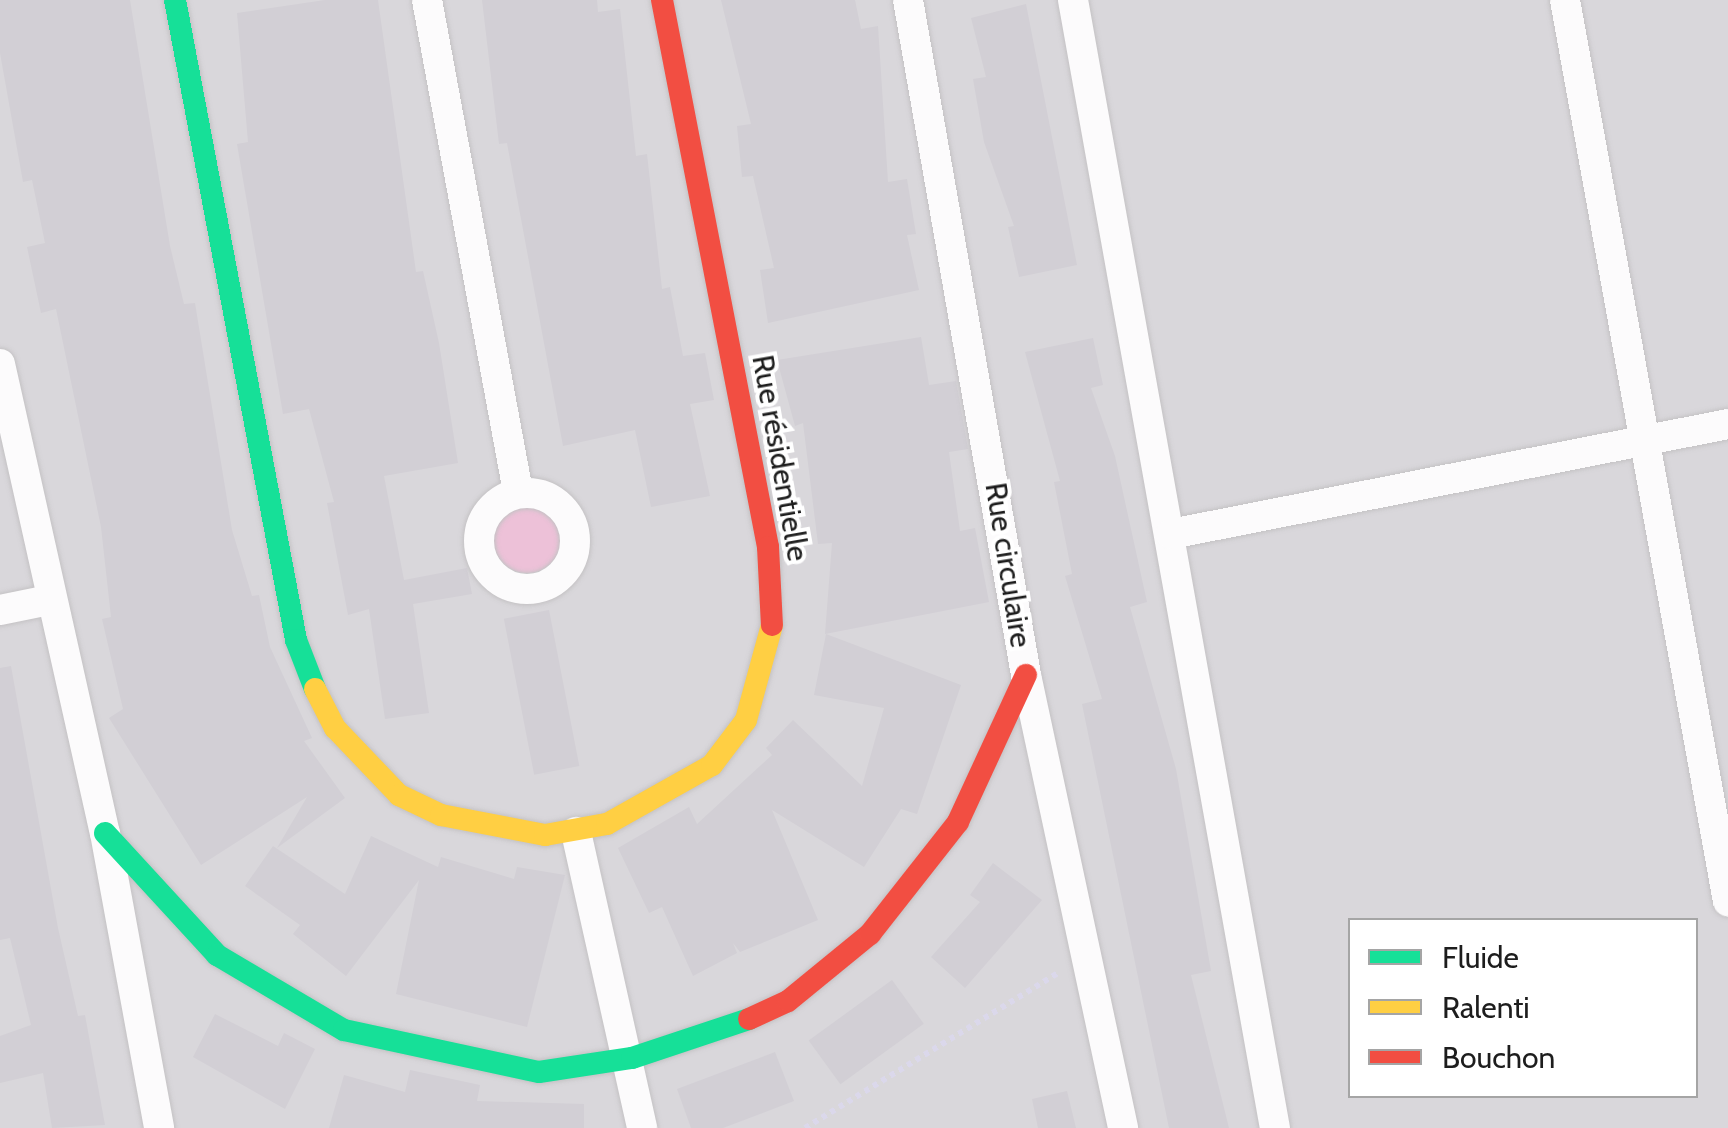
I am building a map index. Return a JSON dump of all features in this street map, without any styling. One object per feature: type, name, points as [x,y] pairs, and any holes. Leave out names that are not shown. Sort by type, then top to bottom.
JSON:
[{"type":"street","name":"Rue résidentielle","points":[[175,0],[296,640],[314,687],[335,728],[399,795],[441,815],[512,832],[576,832],[635,812],[712,766],[746,720],[772,628],[768,547],[662,0]]},
{"type":"street","points":[[427,0],[518,492]]},
{"type":"street","name":"Rue circulaire","points":[[908,0],[1026,675],[1091,953],[1123,1128]]},
{"type":"street","points":[[1073,0],[1275,1128]]},
{"type":"street","points":[[1566,0],[1728,901]]},
{"type":"street","points":[[0,364],[49,600],[105,833],[159,1128]]},
{"type":"street","points":[[1171,534],[1728,424]]},
{"type":"street","points":[[0,610],[49,600]]},
{"type":"street","points":[[105,833],[217,955],[344,1030],[538,1072],[632,1058],[726,1030],[788,1001],[870,934],[958,822],[1026,675]]},
{"type":"street","points":[[576,832],[632,1058],[642,1128]]},
{"type":"path","points":[[805,1128],[1091,953]]},
{"type":"shaded area","points":[[0,0],[1728,0],[1728,1128],[0,1128]]},
{"type":"shaded area","points":[[527,505],[551,515],[561,539],[551,563],[527,573],[503,563],[493,539],[503,515]]},
{"type":"building","points":[[0,0],[130,0],[170,246],[184,304],[195,303],[232,530],[252,596],[259,595],[270,647],[312,738],[304,741],[345,798],[277,848],[307,797],[201,865],[109,718],[123,709],[102,619],[111,617],[101,527],[56,309],[41,313],[27,247],[45,243],[32,180],[23,182],[0,53]]},
{"type":"building","points":[[325,0],[378,0],[416,272],[423,271],[439,343],[458,463],[384,476],[404,580],[467,568],[472,594],[413,604],[429,713],[385,719],[369,609],[348,615],[327,503],[334,502],[309,409],[283,414],[237,144],[248,142],[237,13]]},
{"type":"building","points":[[482,0],[597,0],[598,12],[620,9],[636,156],[647,154],[662,289],[670,287],[683,356],[705,353],[714,400],[690,404],[710,496],[651,507],[635,430],[563,446],[507,143],[499,144]]},
{"type":"building","points":[[721,0],[855,0],[861,29],[878,26],[888,182],[907,179],[916,234],[907,235],[919,290],[768,323],[760,270],[774,268],[753,176],[742,177],[737,126],[751,124]]},
{"type":"building","points":[[1026,4],[1077,265],[1019,277],[1008,227],[1014,226],[984,142],[973,79],[986,77],[971,18]]},
{"type":"building","points":[[921,337],[929,385],[956,381],[968,449],[949,452],[960,531],[975,528],[989,602],[825,634],[832,543],[818,544],[803,423],[795,426],[777,360]]},
{"type":"building","points":[[1093,338],[1103,385],[1091,388],[1115,456],[1147,602],[1130,607],[1176,769],[1211,971],[1191,975],[1229,1128],[1169,1128],[1082,704],[1102,699],[1065,576],[1072,574],[1054,482],[1060,481],[1025,352]]},
{"type":"building","points":[[549,610],[579,766],[534,775],[504,619]]},
{"type":"building","points":[[826,634],[961,685],[917,814],[901,809],[864,867],[772,810],[818,920],[740,952],[733,943],[737,953],[693,976],[662,907],[649,913],[618,848],[689,807],[697,824],[772,755],[766,748],[793,720],[862,786],[884,708],[814,695]]},
{"type":"building","points":[[11,666],[58,928],[78,1016],[85,1015],[105,1125],[52,1128],[43,1073],[0,1083],[0,1036],[31,1025],[10,938],[0,940],[0,668]]},
{"type":"building","points":[[371,836],[438,867],[441,857],[514,879],[517,867],[565,875],[527,1027],[396,994],[419,880],[346,976],[293,934],[300,925],[245,886],[273,846],[345,894]]},
{"type":"building","points":[[993,863],[1042,900],[965,988],[931,957],[980,902],[970,895]]},
{"type":"building","points":[[892,980],[924,1024],[840,1084],[809,1041]]},
{"type":"building","points":[[215,1014],[278,1046],[284,1033],[315,1049],[285,1109],[193,1057]]},
{"type":"building","points":[[775,1052],[794,1101],[723,1128],[691,1128],[677,1089]]},
{"type":"building","points":[[410,1070],[480,1085],[477,1101],[584,1104],[584,1128],[329,1128],[344,1075],[405,1092]]},
{"type":"building","points":[[1067,1091],[1076,1128],[1038,1128],[1032,1099]]},
{"type":"traffic: fast","points":[[175,0],[296,640],[315,689]]},
{"type":"traffic: fast","points":[[105,833],[217,955],[344,1030],[539,1072],[632,1058],[749,1019]]},
{"type":"traffic: slow","points":[[315,689],[335,728],[399,795],[441,815],[545,835],[607,824],[712,765],[746,720],[772,625]]},
{"type":"traffic: jam","points":[[662,0],[768,547],[772,625]]},
{"type":"traffic: jam","points":[[749,1019],[788,1001],[870,934],[958,822],[1026,675]]}]
